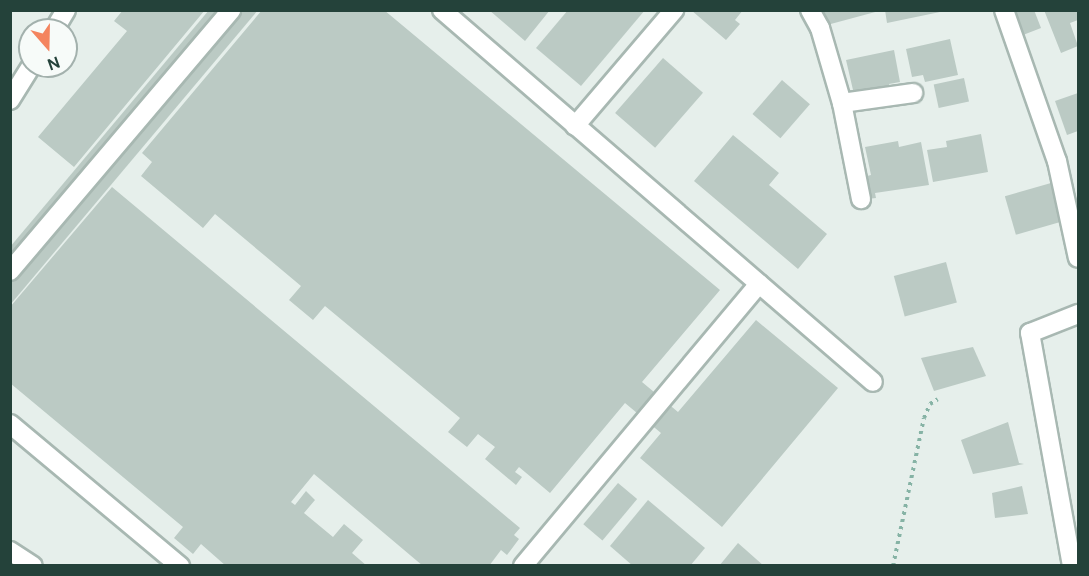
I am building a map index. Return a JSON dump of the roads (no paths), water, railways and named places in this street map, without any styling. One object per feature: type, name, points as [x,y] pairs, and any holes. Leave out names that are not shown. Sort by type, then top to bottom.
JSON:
[{"type":"street","points":[[10,271],[231,10]]},
{"type":"street","points":[[442,10],[873,382]]},
{"type":"street","points":[[575,126],[674,10]]},
{"type":"street","points":[[810,10],[820,28],[842,104],[861,199]]},
{"type":"street","points":[[1004,10],[1057,161],[1078,258]]},
{"type":"street","points":[[10,100],[24,78]]},
{"type":"street","points":[[842,104],[913,93]]},
{"type":"street","points":[[523,566],[759,284]]},
{"type":"street","points":[[1072,566],[1030,333],[1078,314]]},
{"type":"street","points":[[10,424],[180,566]]},
{"type":"street","points":[[10,551],[33,566]]}]
